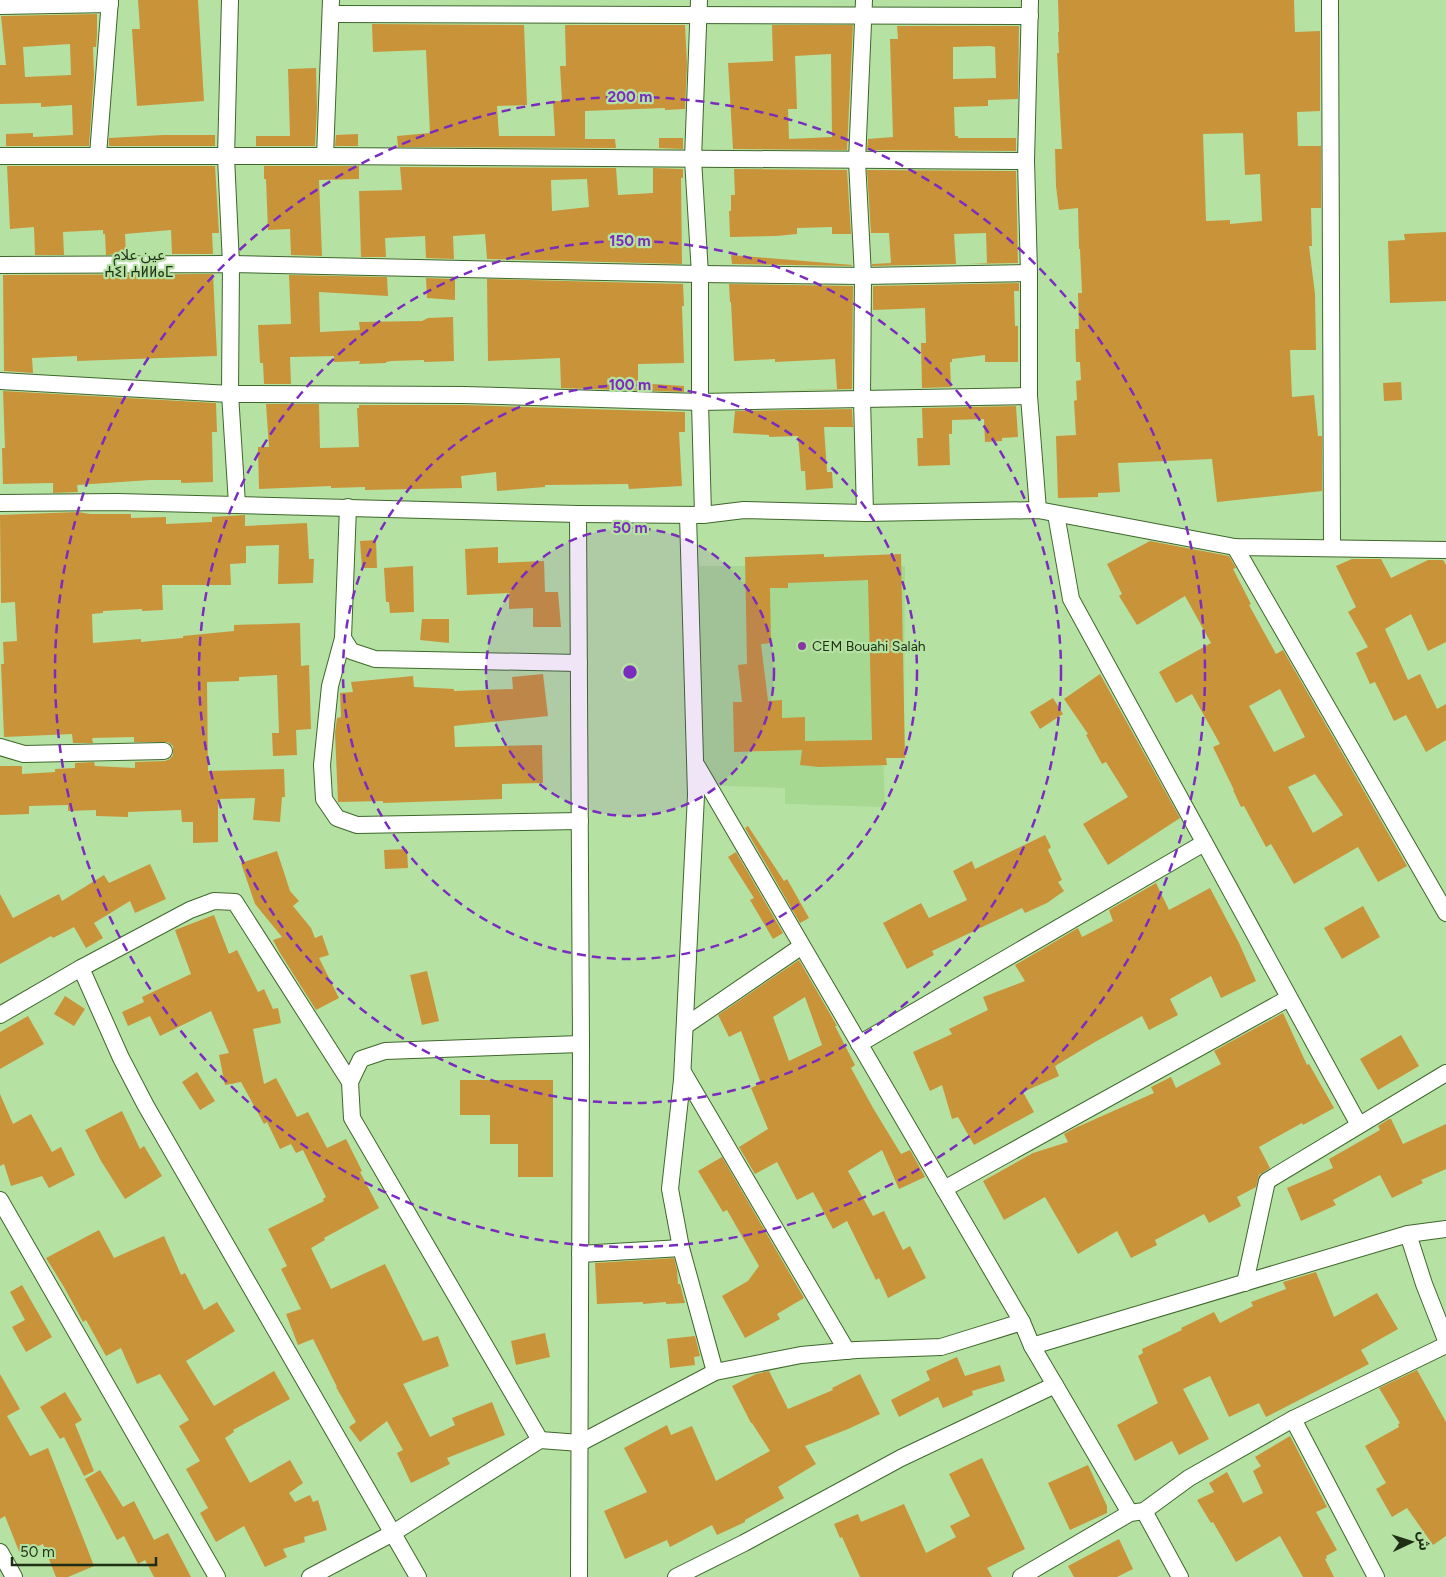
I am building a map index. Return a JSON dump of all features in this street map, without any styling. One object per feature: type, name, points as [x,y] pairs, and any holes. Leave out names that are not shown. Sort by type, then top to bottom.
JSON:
[{"type":"street","points":[[230,0],[226,157],[231,264],[230,394],[237,504]]},
{"type":"street","points":[[1330,0],[1332,548]]},
{"type":"street","points":[[0,6],[110,2],[98,155]]},
{"type":"street","points":[[325,156],[331,7],[1030,8],[1026,161],[1029,273],[1029,396],[1038,510]]},
{"type":"street","points":[[699,7],[693,159],[700,274],[700,402],[695,514],[696,795],[682,1072],[670,1188],[681,1248],[715,1372]]},
{"type":"street","points":[[864,8],[857,161],[863,276],[862,399],[865,513]]},
{"type":"street","points":[[0,156],[325,156],[1026,161]]},
{"type":"street","points":[[0,265],[231,264],[863,276],[1029,273]]},
{"type":"street","points":[[0,381],[230,394],[464,394],[700,402],[1029,396]]},
{"type":"street","points":[[0,502],[237,504],[578,514],[695,514],[744,510],[865,513],[1038,510],[1235,547],[1446,550]]},
{"type":"street","points":[[348,507],[343,638],[330,686],[322,765],[324,799],[337,818],[357,825],[580,822]]},
{"type":"street","points":[[578,514],[582,1044],[579,1577]]},
{"type":"street","points":[[1056,514],[1071,599],[1359,1125]]},
{"type":"street","points":[[1235,547],[1446,913]]},
{"type":"street","points":[[343,638],[351,651],[375,659],[579,663]]},
{"type":"street","points":[[0,747],[24,754],[164,751]]},
{"type":"street","points":[[696,764],[1022,1322],[1032,1346],[1055,1385],[1180,1577]]},
{"type":"street","points":[[859,1044],[1204,843]]},
{"type":"street","points":[[0,1015],[81,968],[190,910],[214,901],[235,902],[350,1082]]},
{"type":"street","points":[[685,1026],[802,946]]},
{"type":"street","points":[[81,968],[121,1058],[146,1106],[418,1577]]},
{"type":"street","points":[[944,1189],[1289,998]]},
{"type":"street","points":[[540,1440],[352,1118],[350,1082],[361,1059],[385,1051],[582,1044]]},
{"type":"street","points":[[682,1072],[847,1351]]},
{"type":"street","points":[[1245,1283],[1267,1181],[1446,1072]]},
{"type":"street","points":[[0,1200],[217,1577]]},
{"type":"street","points":[[1032,1346],[1408,1234],[1446,1229]]},
{"type":"street","points":[[1408,1234],[1424,1284],[1446,1340]]},
{"type":"street","points":[[580,1254],[681,1248]]},
{"type":"street","points":[[310,1577],[393,1533],[540,1440],[580,1443],[715,1372],[801,1355],[942,1347],[1022,1322]]},
{"type":"street","points":[[1021,1577],[1137,1512],[1189,1478],[1293,1419],[1446,1345]]},
{"type":"street","points":[[676,1577],[744,1543],[901,1458],[1055,1385]]},
{"type":"street","points":[[1293,1419],[1376,1577]]},
{"type":"street","points":[[0,1552],[14,1577]]},
{"type":"shaded area","name":"CEM Bouahi Salah","points":[[699,566],[905,566],[904,727],[882,728],[885,807],[785,804],[785,788],[701,785]]},
{"type":"building","points":[[138,0],[198,0],[204,101],[137,106],[132,29],[140,29]]},
{"type":"building","points":[[1058,0],[1294,0],[1295,32],[1320,31],[1320,111],[1297,112],[1298,146],[1321,146],[1321,208],[1311,208],[1312,246],[1309,246],[1315,294],[1316,350],[1290,350],[1292,397],[1314,395],[1318,436],[1322,436],[1322,491],[1217,502],[1212,459],[1118,463],[1120,492],[1098,493],[1098,497],[1058,498],[1056,436],[1076,435],[1074,401],[1077,400],[1076,381],[1081,380],[1080,362],[1076,362],[1075,329],[1079,329],[1078,293],[1082,293],[1078,208],[1059,210],[1056,186],[1055,149],[1062,149],[1057,53],[1059,53]],"holes":[[[1243,133],[1245,175],[1260,174],[1262,221],[1230,224],[1230,220],[1206,221],[1203,134]]]},
{"type":"building","points":[[97,14],[96,47],[93,47],[94,75],[89,146],[6,146],[6,134],[33,133],[33,137],[73,135],[72,105],[41,107],[41,103],[0,104],[0,65],[6,65],[1,16]],"holes":[[[70,44],[71,75],[25,77],[23,47]]]},
{"type":"building","points":[[372,24],[524,25],[527,105],[497,106],[499,136],[555,136],[553,101],[562,101],[560,66],[566,66],[565,25],[685,25],[687,64],[685,109],[585,111],[585,139],[615,139],[616,148],[398,147],[397,136],[430,133],[426,50],[373,52]]},
{"type":"building","points":[[772,25],[853,25],[847,150],[733,149],[728,63],[773,61]],"holes":[[[831,54],[832,137],[789,139],[788,109],[797,109],[795,56]]]},
{"type":"building","points":[[897,26],[1019,26],[1018,99],[988,100],[988,106],[954,107],[955,136],[958,136],[958,138],[1016,138],[1016,151],[867,150],[868,139],[893,137],[890,39],[898,39]],"holes":[[[953,47],[995,47],[996,78],[953,79]]]},
{"type":"building","points":[[316,68],[317,108],[315,146],[256,146],[256,136],[290,136],[288,69]]},
{"type":"building","points":[[358,134],[358,146],[335,146],[336,135]]},
{"type":"building","points":[[215,135],[215,146],[109,146],[109,138]]},
{"type":"building","points":[[659,138],[683,138],[683,149],[659,148]]},
{"type":"building","points":[[7,166],[215,166],[219,233],[212,233],[213,254],[172,254],[171,230],[125,234],[126,254],[106,255],[105,234],[103,234],[103,230],[63,232],[64,255],[35,255],[34,227],[10,229]]},
{"type":"building","points":[[264,166],[359,166],[359,179],[319,180],[322,256],[291,255],[290,229],[268,230]]},
{"type":"building","points":[[400,167],[616,168],[618,195],[653,193],[653,168],[683,169],[683,178],[681,178],[682,264],[487,259],[485,234],[453,236],[454,259],[426,258],[425,236],[385,238],[386,257],[361,257],[359,191],[402,190]],"holes":[[[587,179],[589,207],[552,211],[551,180]]]},
{"type":"building","points":[[734,169],[847,170],[851,234],[832,234],[832,227],[797,228],[797,234],[730,237],[729,211],[731,211],[731,195],[735,195]]},
{"type":"building","points":[[867,170],[1016,171],[1018,263],[967,264],[987,263],[986,233],[954,234],[956,264],[872,266],[872,264],[891,263],[889,233],[871,233]]},
{"type":"building","points":[[1446,232],[1446,301],[1390,303],[1388,241],[1405,240],[1404,234]]},
{"type":"building","points":[[731,255],[852,265],[852,266],[732,264]]},
{"type":"building","points":[[213,274],[217,356],[77,361],[77,356],[32,358],[33,373],[4,371],[3,275]]},
{"type":"building","points":[[289,275],[387,277],[388,296],[319,292],[320,332],[360,330],[359,322],[422,321],[428,318],[453,317],[454,361],[391,361],[386,363],[359,364],[360,361],[334,362],[334,356],[290,357],[291,384],[264,384],[263,363],[260,363],[258,325],[291,324]]},
{"type":"building","points":[[426,278],[455,279],[455,300],[427,298]]},
{"type":"building","points":[[487,279],[683,284],[684,363],[638,364],[638,383],[684,386],[684,392],[561,388],[560,358],[488,361]]},
{"type":"building","points":[[1019,283],[1019,291],[1014,291],[1015,326],[1018,326],[1018,362],[985,362],[985,355],[952,359],[952,362],[950,362],[951,387],[922,388],[921,343],[926,343],[925,308],[873,310],[873,286]]},
{"type":"building","points":[[729,284],[853,286],[852,389],[766,391],[837,389],[835,359],[775,362],[775,359],[734,361]]},
{"type":"building","points":[[1401,382],[1402,400],[1384,401],[1383,383]]},
{"type":"building","points":[[3,391],[216,403],[217,432],[212,432],[213,482],[181,483],[181,480],[150,480],[77,485],[78,492],[53,493],[53,483],[3,484],[2,448],[5,448]]},
{"type":"building","points":[[266,404],[319,404],[320,448],[359,447],[357,408],[359,408],[359,405],[464,405],[685,412],[685,432],[679,432],[682,486],[629,489],[628,484],[545,485],[545,487],[497,491],[496,472],[461,476],[462,488],[365,490],[365,487],[331,488],[331,486],[259,489],[258,447],[269,447]]},
{"type":"building","points":[[1016,406],[1018,437],[1002,438],[1002,441],[985,442],[984,419],[952,420],[952,434],[949,434],[950,465],[918,466],[917,438],[923,438],[922,408]]},
{"type":"building","points":[[852,409],[853,427],[824,427],[827,472],[832,472],[833,488],[806,490],[805,471],[801,471],[798,436],[769,437],[769,435],[733,433],[735,411]]},
{"type":"building","points":[[78,512],[90,514],[131,514],[131,518],[166,517],[166,524],[212,522],[212,517],[245,515],[245,526],[307,523],[309,559],[314,559],[313,583],[278,584],[279,545],[246,546],[246,563],[230,564],[231,585],[162,585],[163,610],[103,611],[103,613],[92,614],[93,643],[141,639],[141,642],[183,638],[183,636],[234,631],[234,625],[300,623],[301,666],[309,665],[311,729],[296,730],[297,755],[273,756],[272,733],[279,733],[277,675],[239,677],[239,681],[207,682],[208,771],[284,769],[285,797],[282,797],[280,822],[253,820],[255,798],[218,799],[218,842],[193,843],[193,822],[182,822],[181,810],[128,812],[128,817],[96,816],[96,810],[68,811],[68,805],[29,806],[29,814],[0,815],[0,766],[22,766],[22,774],[55,772],[55,769],[75,768],[75,763],[94,762],[95,766],[135,768],[135,762],[165,761],[173,755],[173,746],[168,742],[134,742],[134,737],[92,738],[93,743],[73,743],[72,734],[4,737],[1,664],[4,664],[3,642],[17,641],[15,602],[1,603],[0,515]]},
{"type":"building","points":[[376,540],[377,568],[362,568],[360,541]]},
{"type":"building","points":[[1150,541],[1229,556],[1236,568],[1233,569],[1251,604],[1249,605],[1276,654],[1283,650],[1407,866],[1378,882],[1358,847],[1294,884],[1271,844],[1266,847],[1244,806],[1241,807],[1213,747],[1220,744],[1192,694],[1176,703],[1159,672],[1211,643],[1185,596],[1137,625],[1119,596],[1122,594],[1107,564]],"holes":[[[1280,689],[1305,737],[1274,752],[1249,706]],[[1315,774],[1343,815],[1313,833],[1288,787]]]},
{"type":"building","points":[[498,547],[498,563],[544,561],[545,592],[558,592],[561,627],[533,627],[533,608],[509,609],[509,593],[467,595],[465,549]]},
{"type":"building","points":[[824,554],[824,557],[901,554],[905,758],[886,758],[887,765],[819,767],[800,765],[802,750],[734,752],[733,702],[742,702],[738,665],[747,664],[745,557]],"holes":[[[868,580],[872,740],[805,741],[805,717],[782,718],[782,700],[768,701],[761,644],[771,643],[770,588],[788,588],[788,583]]]},
{"type":"building","points":[[1352,559],[1381,559],[1391,578],[1428,560],[1443,560],[1446,565],[1446,642],[1428,651],[1411,614],[1385,629],[1408,680],[1420,674],[1437,709],[1446,704],[1446,740],[1426,752],[1406,715],[1394,721],[1375,682],[1370,684],[1356,653],[1368,647],[1348,612],[1356,607],[1336,566]]},
{"type":"building","points":[[413,566],[414,612],[390,613],[389,602],[386,602],[384,568]]},
{"type":"building","points":[[422,619],[449,619],[449,643],[420,640]]},
{"type":"building","points":[[543,674],[548,716],[454,726],[455,747],[542,745],[543,783],[502,784],[502,799],[383,803],[383,801],[338,802],[335,733],[337,718],[341,717],[340,693],[353,692],[351,682],[413,676],[414,687],[454,689],[454,691],[513,689],[512,677]]},
{"type":"building","points":[[1100,674],[1180,818],[1108,865],[1083,824],[1128,797],[1106,762],[1102,764],[1086,735],[1088,734],[1064,699]]},
{"type":"building","points":[[1053,698],[1063,714],[1040,729],[1030,712]]},
{"type":"building","points":[[748,826],[784,881],[787,879],[809,918],[800,923],[745,828]]},
{"type":"building","points":[[1045,835],[1051,847],[1048,850],[1062,880],[1058,882],[1064,891],[1047,903],[1025,913],[1022,908],[932,951],[934,955],[907,969],[883,923],[921,903],[929,918],[967,900],[953,871],[972,861],[975,869]]},
{"type":"building","points":[[407,849],[408,868],[385,869],[384,850]]},
{"type":"building","points":[[277,851],[290,891],[299,901],[293,906],[311,928],[315,938],[322,935],[329,955],[319,958],[339,998],[316,1010],[273,940],[282,937],[255,904],[241,863]]},
{"type":"building","points":[[736,852],[783,933],[773,939],[750,900],[754,898],[728,857]]},
{"type":"building","points":[[150,864],[166,899],[135,913],[130,901],[94,923],[103,938],[86,948],[74,927],[53,938],[51,936],[0,964],[0,894],[13,918],[59,894],[62,901],[104,875],[109,883]]},
{"type":"building","points":[[1156,883],[1169,910],[1210,888],[1239,943],[1256,981],[1221,998],[1211,976],[1170,999],[1178,1015],[1149,1030],[1142,1016],[1095,1042],[1055,1066],[1059,1076],[1023,1092],[1034,1112],[974,1145],[958,1117],[952,1119],[942,1085],[930,1091],[913,1052],[952,1034],[949,1029],[988,1010],[983,997],[1025,981],[1015,965],[1078,928],[1082,937],[1113,921],[1109,910]]},
{"type":"building","points":[[1363,906],[1380,937],[1342,959],[1324,928]]},
{"type":"building","points":[[214,915],[229,954],[237,950],[258,992],[264,989],[273,1009],[278,1008],[281,1023],[253,1029],[264,1084],[276,1078],[297,1117],[308,1112],[327,1148],[346,1139],[362,1171],[360,1172],[379,1208],[324,1238],[325,1240],[311,1248],[331,1289],[385,1264],[423,1341],[438,1336],[449,1366],[403,1384],[430,1437],[455,1425],[452,1418],[492,1402],[505,1435],[447,1458],[450,1464],[411,1483],[397,1453],[403,1450],[387,1421],[360,1442],[349,1427],[356,1422],[336,1387],[313,1339],[298,1345],[286,1314],[301,1309],[281,1269],[287,1266],[268,1229],[324,1201],[323,1199],[326,1197],[303,1150],[296,1153],[291,1144],[280,1149],[267,1122],[264,1124],[241,1082],[225,1085],[219,1055],[229,1053],[211,1011],[160,1036],[150,1016],[128,1026],[122,1012],[144,1002],[142,997],[191,974],[175,930]]},
{"type":"building","points":[[799,960],[837,1026],[835,1026],[855,1065],[851,1068],[873,1108],[901,1154],[910,1150],[925,1177],[899,1189],[882,1150],[848,1171],[873,1216],[884,1211],[903,1250],[910,1246],[926,1278],[888,1298],[879,1278],[876,1280],[847,1221],[833,1229],[813,1192],[797,1200],[777,1162],[755,1174],[739,1147],[768,1129],[751,1088],[761,1083],[741,1031],[729,1037],[718,1015]],"holes":[[[805,997],[822,1045],[789,1061],[773,1017]]]},
{"type":"building","points":[[427,971],[439,1021],[422,1025],[410,975]]},
{"type":"building","points":[[65,996],[85,1009],[74,1026],[54,1014]]},
{"type":"building","points":[[1283,1013],[1307,1065],[1309,1064],[1334,1108],[1259,1147],[1270,1168],[1259,1175],[1256,1187],[1237,1197],[1241,1206],[1209,1223],[1204,1214],[1155,1240],[1157,1245],[1131,1258],[1117,1231],[1078,1254],[1045,1197],[1004,1220],[983,1181],[1033,1153],[1068,1142],[1064,1134],[1154,1093],[1151,1087],[1171,1077],[1176,1088],[1221,1064],[1214,1051]]},
{"type":"building","points":[[28,1016],[44,1044],[0,1069],[0,1032]]},
{"type":"building","points":[[1401,1035],[1419,1066],[1378,1090],[1360,1059]]},
{"type":"building","points":[[197,1072],[215,1101],[200,1110],[182,1082]]},
{"type":"building","points":[[460,1080],[553,1080],[553,1177],[518,1177],[518,1144],[490,1144],[490,1115],[460,1115]]},
{"type":"building","points":[[0,1094],[13,1124],[31,1114],[52,1152],[61,1147],[75,1175],[49,1188],[42,1176],[11,1186],[4,1164],[0,1166]]},
{"type":"building","points":[[122,1111],[140,1149],[144,1146],[162,1176],[125,1199],[101,1161],[85,1130]]},
{"type":"building","points":[[1391,1119],[1403,1144],[1446,1124],[1446,1169],[1421,1180],[1423,1183],[1392,1198],[1380,1175],[1333,1200],[1336,1205],[1301,1221],[1287,1188],[1333,1168],[1329,1159],[1380,1130],[1378,1126]]},
{"type":"building","points":[[722,1157],[804,1298],[777,1314],[780,1319],[745,1338],[722,1296],[748,1281],[759,1266],[727,1210],[723,1212],[698,1171]]},
{"type":"building","points":[[99,1230],[114,1258],[164,1236],[181,1275],[185,1273],[204,1310],[217,1302],[235,1331],[186,1361],[214,1406],[274,1371],[290,1399],[233,1430],[234,1432],[225,1438],[250,1483],[290,1460],[303,1483],[289,1493],[295,1502],[310,1495],[313,1502],[318,1500],[327,1530],[304,1537],[305,1542],[283,1549],[287,1557],[265,1567],[244,1526],[216,1542],[200,1513],[208,1508],[186,1469],[200,1461],[179,1426],[189,1420],[160,1374],[137,1384],[121,1348],[106,1356],[86,1320],[83,1322],[46,1258]]},
{"type":"building","points":[[674,1258],[678,1284],[680,1284],[685,1303],[597,1304],[595,1263]]},
{"type":"building","points":[[1316,1272],[1334,1317],[1377,1293],[1398,1329],[1361,1350],[1369,1364],[1266,1417],[1259,1403],[1229,1417],[1210,1376],[1183,1389],[1209,1439],[1179,1455],[1172,1441],[1135,1461],[1117,1425],[1158,1403],[1138,1356],[1143,1353],[1142,1349],[1214,1312],[1220,1323],[1253,1306],[1251,1302],[1286,1289],[1283,1282]]},
{"type":"building","points":[[22,1285],[52,1337],[26,1352],[12,1327],[25,1320],[10,1292]]},
{"type":"building","points":[[545,1333],[550,1357],[516,1365],[511,1341]]},
{"type":"building","points":[[695,1336],[700,1356],[694,1357],[695,1365],[670,1368],[667,1339]]},
{"type":"building","points":[[957,1357],[965,1376],[1000,1365],[1005,1381],[972,1391],[973,1395],[943,1408],[938,1397],[899,1417],[891,1400],[930,1380],[926,1371]]},
{"type":"building","points":[[1417,1370],[1446,1422],[1446,1536],[1433,1545],[1407,1508],[1392,1517],[1376,1489],[1386,1483],[1365,1446],[1399,1427],[1398,1424],[1400,1423],[1379,1388]]},
{"type":"building","points":[[769,1371],[788,1409],[833,1390],[832,1388],[860,1374],[880,1414],[805,1446],[816,1464],[778,1487],[784,1498],[745,1520],[745,1522],[717,1535],[712,1525],[670,1547],[667,1540],[625,1559],[604,1511],[647,1492],[624,1448],[667,1425],[671,1435],[692,1426],[716,1481],[770,1451],[751,1423],[732,1386],[756,1374]]},
{"type":"building","points":[[0,1374],[20,1409],[7,1416],[30,1456],[48,1448],[94,1566],[68,1577],[56,1577],[43,1544],[20,1554],[5,1516],[0,1519]]},
{"type":"building","points":[[65,1392],[82,1420],[75,1424],[94,1471],[84,1476],[64,1437],[60,1439],[40,1407]]},
{"type":"building","points":[[1290,1436],[1327,1507],[1316,1512],[1337,1550],[1326,1556],[1327,1558],[1325,1559],[1334,1577],[1303,1577],[1280,1536],[1236,1562],[1213,1522],[1211,1523],[1197,1500],[1214,1492],[1209,1483],[1227,1472],[1243,1503],[1263,1493],[1253,1471],[1261,1466],[1255,1457]]},
{"type":"building","points":[[982,1458],[1025,1549],[987,1568],[992,1577],[860,1577],[834,1524],[858,1514],[861,1522],[904,1504],[926,1553],[956,1537],[950,1526],[970,1516],[949,1474]]},
{"type":"building","points":[[1088,1465],[1107,1506],[1107,1513],[1070,1530],[1048,1483]]},
{"type":"building","points":[[100,1470],[123,1507],[134,1501],[154,1540],[168,1533],[191,1577],[154,1577],[145,1560],[138,1564],[124,1536],[117,1540],[85,1479]]},
{"type":"building","points":[[1119,1539],[1133,1569],[1117,1577],[1074,1577],[1068,1566]]},
{"type":"place","name":"CEM Bouahi Salah","points":[[802,646]]},
{"type":"district","name":"عين علام ⵄⵉⵏ ⵄⵍⵍⴰⵎ","points":[[139,264]]}]
